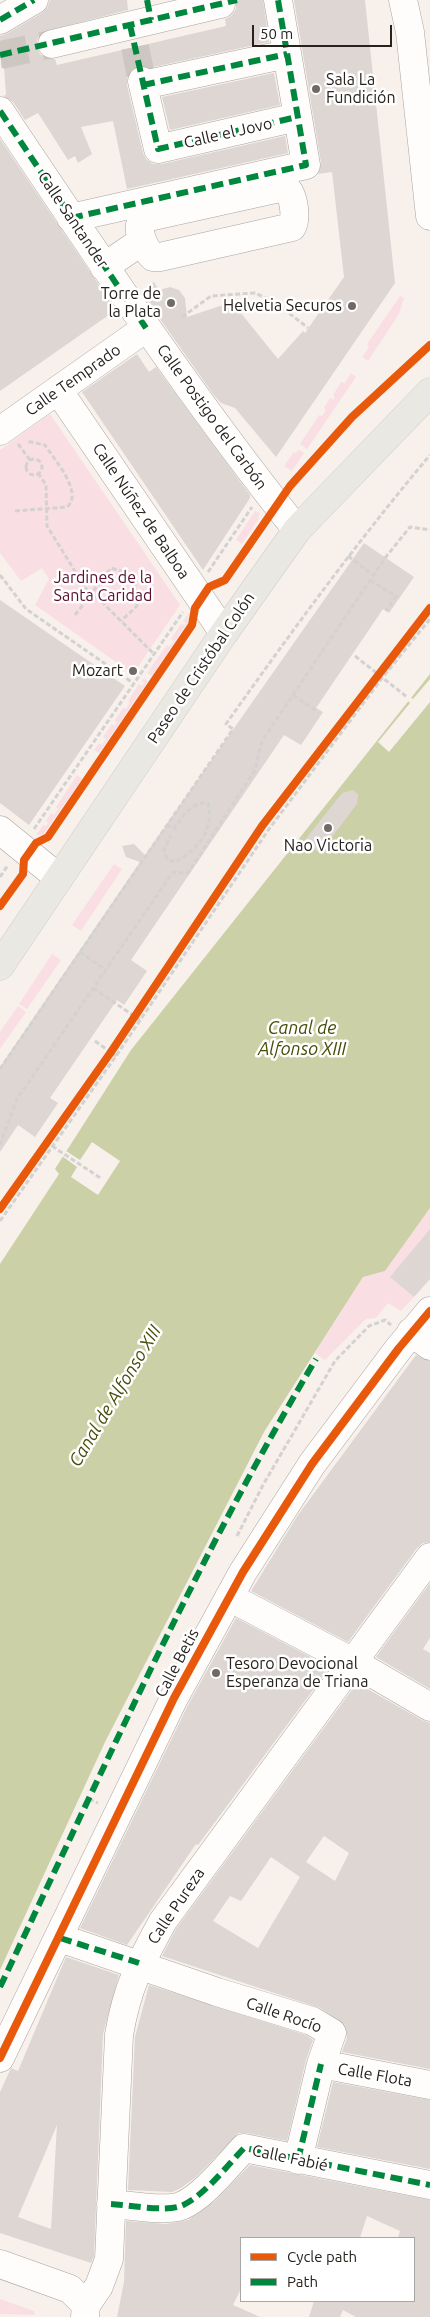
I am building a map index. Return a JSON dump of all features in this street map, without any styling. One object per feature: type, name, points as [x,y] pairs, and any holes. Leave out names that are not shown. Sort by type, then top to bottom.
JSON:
[{"type":"main road","name":"Paseo de Cristóbal Colón","points":[[0,966],[224,633],[297,530],[430,392]]},
{"type":"street","points":[[0,20],[34,0]]},
{"type":"street","points":[[71,218],[306,165],[278,0]]},
{"type":"street","points":[[403,0],[410,32],[430,216]]},
{"type":"street","points":[[52,44],[221,4]]},
{"type":"street","name":"Calle el Jovo","points":[[287,54],[142,83],[158,148],[297,117]]},
{"type":"street","name":"Calle Santander","points":[[0,111],[146,328]]},
{"type":"street","points":[[284,187],[291,194],[295,223],[292,227],[160,257],[152,257],[142,241],[139,228],[140,222],[144,218],[284,187]]},
{"type":"street","points":[[104,267],[142,241]]},
{"type":"street","name":"Calle Temprado","points":[[7,435],[58,390],[146,328]]},
{"type":"street","name":"Calle Postigo del Carbón","points":[[146,328],[263,488],[297,530]]},
{"type":"street","name":"Calle Núñez de Balboa","points":[[58,390],[224,633]]},
{"type":"street","points":[[0,830],[59,878]]},
{"type":"street","name":"Calle Betis","points":[[0,2058],[60,1938],[174,1698],[229,1597],[312,1464],[430,1311]]},
{"type":"street","name":"Calle Pureza","points":[[85,2311],[99,2286],[109,2259],[119,2035],[124,2003],[140,1963],[163,1921],[430,1558]]},
{"type":"street","points":[[229,1597],[353,1662],[430,1707]]},
{"type":"street","points":[[60,1938],[140,1963]]},
{"type":"street","name":"Calle Rocío","points":[[140,1963],[217,1992],[323,2026],[332,2033],[321,2064],[306,2166]]},
{"type":"street","name":"Calle Flota","points":[[321,2064],[430,2085]]},
{"type":"street","name":"Calle Fabié","points":[[111,2204],[160,2207],[182,2206],[210,2184],[244,2148],[306,2166],[430,2185]]},
{"type":"street","points":[[0,2264],[70,2289],[85,2311]]},
{"type":"path","points":[[182,318],[212,296],[255,293],[276,302],[308,328]]},
{"type":"path","points":[[7,435],[45,444],[72,487],[74,496],[73,502],[67,507],[15,511]]},
{"type":"path","points":[[0,1069],[233,729],[226,724],[348,556],[430,455]]},
{"type":"path","points":[[30,460],[40,462],[41,469],[38,473],[31,474],[28,471],[26,467],[30,460]]},
{"type":"path","points":[[38,473],[46,485],[48,526],[89,594],[98,598],[154,654]]},
{"type":"path","points":[[205,577],[254,503]]},
{"type":"path","points":[[0,1145],[17,1099],[173,872],[188,873],[255,770],[262,741],[373,575],[410,527],[430,530]]},
{"type":"path","points":[[348,556],[373,575]]},
{"type":"path","points":[[75,615],[110,568],[132,573],[137,606],[121,621]]},
{"type":"path","points":[[0,575],[26,609],[133,683]]},
{"type":"path","points":[[370,580],[396,596],[386,611]]},
{"type":"path","points":[[30,834],[186,606]]},
{"type":"path","points":[[0,1221],[137,1018],[262,826],[380,676],[430,608]]},
{"type":"path","points":[[380,676],[430,619]]},
{"type":"path","points":[[355,656],[407,697]]},
{"type":"path","points":[[293,695],[318,712]]},
{"type":"path","points":[[167,825],[174,829],[191,808],[200,803],[208,803],[211,815],[207,831],[186,856],[175,862],[167,859],[164,850],[171,835]]},
{"type":"path","points":[[0,877],[12,859]]},
{"type":"path","points":[[80,952],[106,970]]},
{"type":"path","points":[[93,988],[137,1018]]},
{"type":"path","points":[[95,1041],[113,1054]]},
{"type":"path","points":[[0,1209],[113,1054]]},
{"type":"path","points":[[52,1146],[102,1179]]},
{"type":"path","points":[[233,1544],[263,1485],[335,1361],[370,1326],[385,1320],[412,1335]]},
{"type":"path","points":[[89,1799],[101,1804]]},
{"type":"green space","points":[[400,296],[404,298],[399,314],[368,361],[362,357],[369,347],[367,344]]},
{"type":"green space","points":[[351,373],[356,377],[307,449],[300,444],[319,415],[322,416],[326,410],[324,408],[330,398],[333,400],[335,397],[333,395],[341,382],[345,383]]},
{"type":"green space","name":"Jardines de la Santa Caridad","points":[[50,414],[180,605],[133,674],[35,605],[49,579],[42,568],[21,581],[0,553],[0,450]]},
{"type":"green space","points":[[299,450],[304,453],[292,471],[284,466],[294,452],[296,453]]},
{"type":"green space","points":[[260,510],[258,520],[242,544],[236,540],[255,511],[258,513]]},
{"type":"green space","points":[[189,613],[188,622],[152,676],[147,673],[167,645],[169,647],[174,641],[171,639],[181,624],[184,625],[186,623],[183,621]]},
{"type":"green space","points":[[144,678],[148,681],[99,753],[94,750],[99,743],[102,745],[106,739],[103,737],[112,724],[115,726],[117,723],[115,720],[123,708],[126,709],[130,703],[128,701],[139,684],[142,686]]},
{"type":"green space","points":[[77,775],[82,779],[43,835],[36,835],[43,825],[46,826],[48,823],[46,821],[51,813],[54,815],[58,809],[56,807]]},
{"type":"green space","points":[[114,864],[122,869],[81,931],[72,925]]},
{"type":"green space","points":[[52,954],[61,960],[27,1009],[19,1004]]},
{"type":"green space","points":[[18,1006],[26,1012],[0,1049],[0,1032]]},
{"type":"green space","points":[[430,1208],[430,1229],[391,1277],[414,1297],[401,1311],[388,1303],[376,1318],[366,1319],[325,1360],[315,1353],[363,1277],[385,1271]]},
{"type":"green space","points":[[0,2299],[34,2311],[35,2315],[0,2314]]},
{"type":"water","name":"Canal de Alfonso XIII","points":[[430,674],[430,1208],[385,1271],[363,1277],[264,1432],[105,1742],[0,1970],[0,1264],[59,1174],[55,1169],[131,1050]]},
{"type":"pier","points":[[430,679],[430,702],[389,752],[378,742],[410,703],[406,699],[409,696],[413,699]]},
{"type":"pier","points":[[92,1142],[120,1161],[98,1195],[71,1177],[77,1167],[62,1156],[66,1151],[80,1160]]},
{"type":"building","points":[[50,0],[127,0],[128,10],[42,32],[37,40],[37,48],[40,54],[47,59],[55,59],[57,65],[226,26],[225,19],[231,16],[236,9],[236,0],[263,0],[269,42],[149,68],[138,66],[132,69],[127,76],[127,85],[143,153],[146,159],[153,164],[162,164],[285,136],[288,153],[127,189],[113,121],[81,127],[92,154],[78,163],[75,156],[68,160],[38,113],[25,120],[13,102],[3,96],[6,95],[4,67],[1,68],[0,36],[42,13],[47,8]]},
{"type":"building","points":[[294,0],[365,0],[395,283],[276,457],[235,408],[221,403],[213,394],[141,292],[154,282],[159,290],[170,287],[179,290],[185,298],[187,317],[232,302],[278,359],[303,331],[305,333],[344,277],[332,172],[318,174],[321,162]]},
{"type":"building","points":[[274,73],[280,105],[170,130],[162,97]]},
{"type":"building","points":[[0,139],[116,310],[0,391]]},
{"type":"building","points":[[137,354],[149,372],[156,367],[250,495],[250,498],[203,570],[82,392]]},
{"type":"building","points":[[364,543],[414,577],[389,613],[383,609],[316,708],[323,712],[301,745],[284,735],[131,960],[147,971],[124,1005],[117,1000],[50,1098],[58,1103],[35,1137],[18,1125],[0,1152],[0,1067],[140,862],[126,857],[122,846],[134,844],[145,855]]},
{"type":"building","points":[[0,600],[125,686],[29,825],[0,803]]},
{"type":"building","name":"Nao Victoria","points":[[353,790],[358,794],[357,804],[320,853],[304,841],[342,793]]},
{"type":"building","points":[[430,1229],[430,1279],[414,1297],[390,1277]]},
{"type":"building","points":[[416,1355],[430,1361],[430,1542],[423,1543],[417,1548],[348,1642],[251,1591],[298,1515]]},
{"type":"building","points":[[430,1583],[430,1638],[423,1649],[430,1653],[430,1689],[376,1657]]},
{"type":"building","points":[[236,1618],[330,1667],[198,1845],[196,1844],[127,1945],[80,1928],[188,1705]]},
{"type":"building","points":[[357,1683],[430,1723],[430,2069],[342,2052],[347,2038],[345,2025],[320,2008],[162,1956],[176,1929]],"holes":[[[324,1836],[349,1853],[335,1881],[306,1862]],[[271,1857],[300,1877],[258,1948],[213,1921],[230,1896],[241,1901]]]},
{"type":"building","points":[[66,1957],[119,1975],[103,2034],[94,2256],[91,2263],[0,2233],[0,2092],[11,2068],[18,2071]],"holes":[[[57,2125],[51,2229],[18,2217]]]},
{"type":"building","points":[[149,1985],[306,2035],[313,2040],[306,2060],[287,2141],[239,2133],[196,2177],[181,2188],[172,2192],[128,2190],[135,2037]]},
{"type":"building","points":[[333,2082],[430,2100],[430,2169],[317,2147]]},
{"type":"building","points":[[250,2165],[430,2200],[430,2317],[356,2317],[343,2310],[340,2317],[309,2317],[314,2302],[415,2302],[415,2237],[398,2237],[400,2231],[367,2216],[360,2237],[240,2237],[240,2291],[233,2305],[260,2317],[117,2317],[124,2282],[126,2221],[166,2224],[188,2220],[216,2200]]},
{"type":"tunnel","points":[[0,55],[52,44]]},
{"type":"tunnel","points":[[135,47],[142,81]]},
{"type":"marked path","points":[[0,20],[34,0]]},
{"type":"marked path","points":[[147,0],[151,20]]},
{"type":"marked path","points":[[0,55],[237,0]]},
{"type":"marked path","points":[[71,218],[306,165],[278,0]]},
{"type":"marked path","points":[[130,25],[158,149],[297,117]]},
{"type":"marked path","points":[[143,85],[287,54]]},
{"type":"marked path","points":[[0,111],[146,328]]},
{"type":"marked path","points":[[0,1987],[190,1590],[230,1512],[316,1359]]},
{"type":"marked path","points":[[60,1938],[139,1963]]},
{"type":"marked path","points":[[298,2160],[321,2064]]},
{"type":"marked path","points":[[111,2204],[156,2208],[181,2206],[198,2196],[244,2148],[430,2185]]},
{"type":"cycle path","points":[[0,906],[23,874],[24,860],[36,843],[48,837],[192,625],[195,608],[209,587],[225,580],[290,486],[352,417],[430,345]]},
{"type":"cycle path","points":[[0,1209],[111,1052],[262,826],[430,608]]},
{"type":"cycle path","points":[[0,2058],[174,1698],[243,1572],[312,1464],[399,1348],[430,1311]]},
{"type":"place","name":"Sala La Fundición","points":[[316,89]]},
{"type":"place","name":"Torre de la Plata","points":[[171,303]]},
{"type":"place","name":"Helvetia Securos","points":[[352,306]]},
{"type":"place","name":"Mozart","points":[[133,671]]},
{"type":"place","name":"Nao Victoria","points":[[328,828]]},
{"type":"place","name":"Tesoro Devocional Esperanza de Triana","points":[[216,1673]]}]
